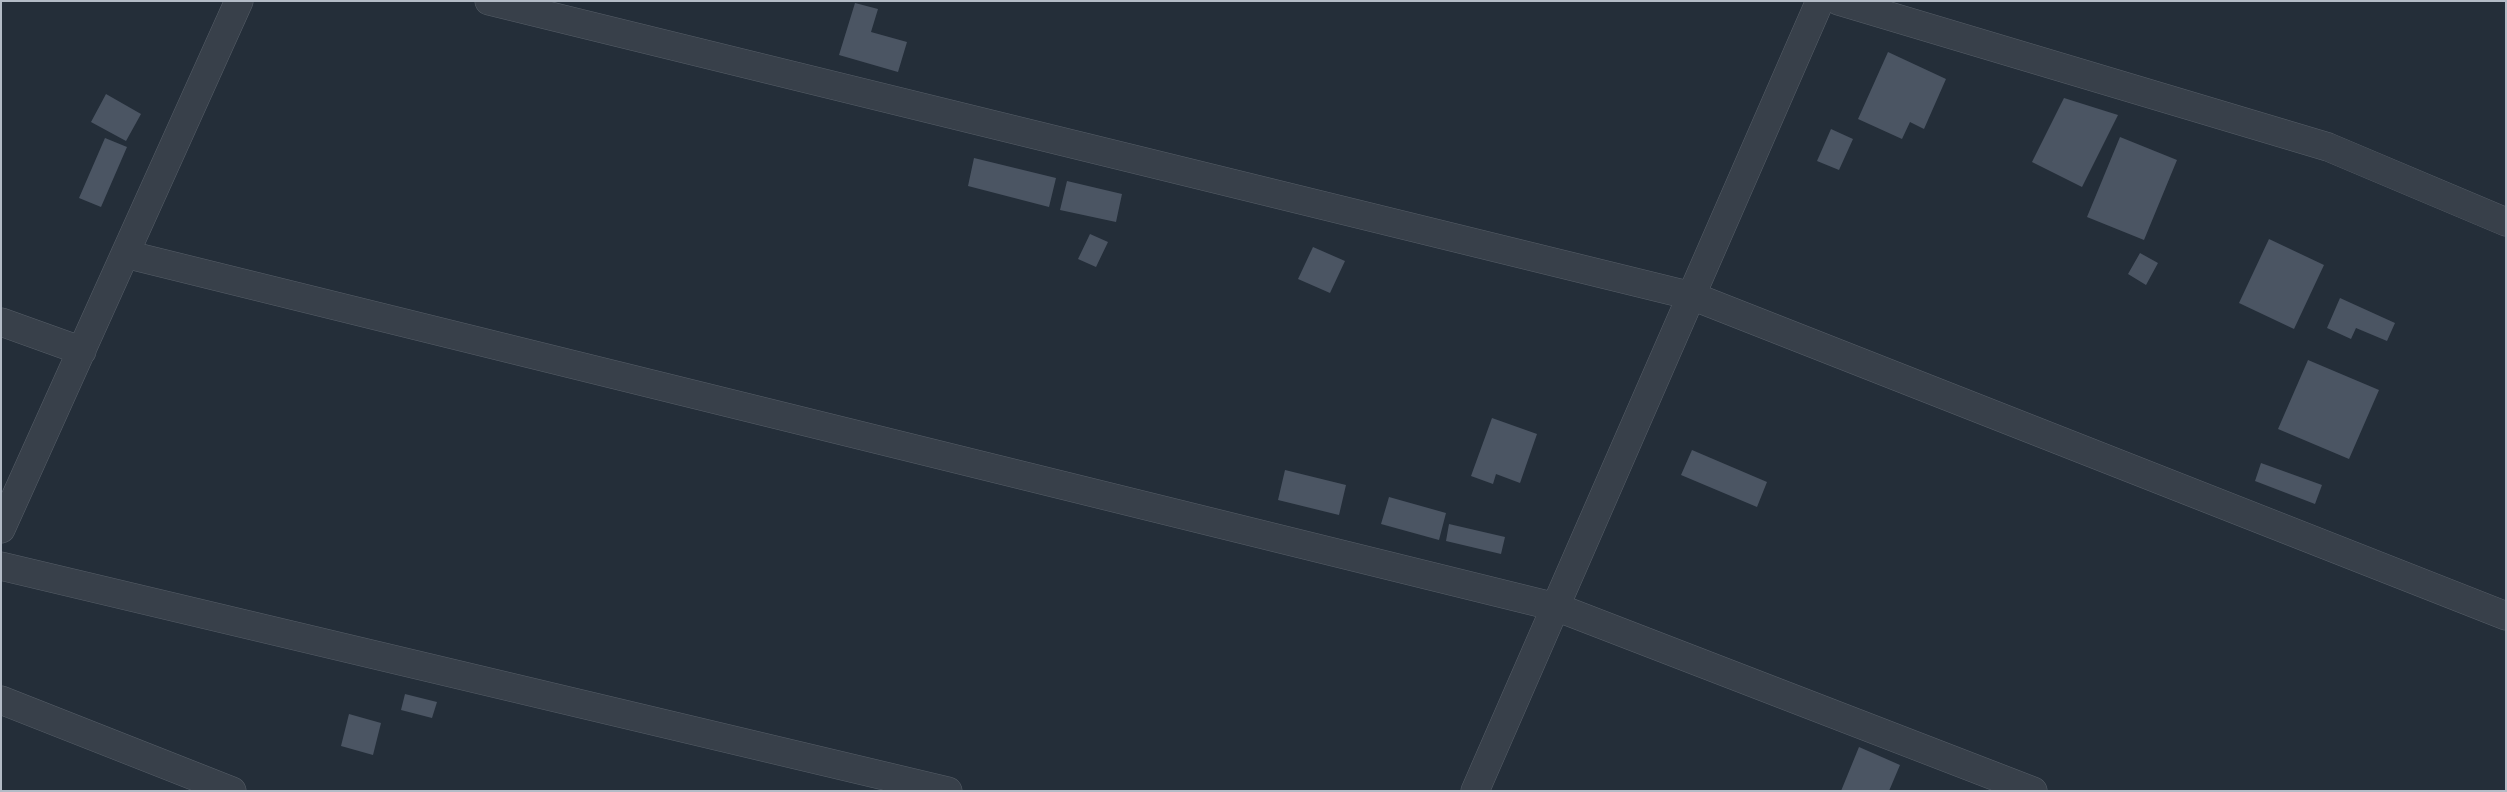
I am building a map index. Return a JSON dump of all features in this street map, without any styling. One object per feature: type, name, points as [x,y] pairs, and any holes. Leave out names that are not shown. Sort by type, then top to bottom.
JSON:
[{"type":"street","points":[[1,529],[239,1]]},
{"type":"street","points":[[489,1],[1692,296],[2506,616]]},
{"type":"street","points":[[1475,791],[1820,1]]},
{"type":"street","points":[[1839,1],[2328,147],[2506,222]]},
{"type":"street","points":[[125,254],[1556,607],[2033,791]]},
{"type":"street","points":[[1,322],[82,351]]},
{"type":"street","points":[[1,566],[948,791]]},
{"type":"street","points":[[1,700],[232,791]]},
{"type":"building","points":[[855,3],[878,9],[871,32],[907,42],[898,72],[839,55]]},
{"type":"building","points":[[1888,52],[1946,79],[1924,129],[1910,122],[1902,139],[1858,119]]},
{"type":"building","points":[[106,94],[141,114],[126,141],[91,122]]},
{"type":"building","points":[[2064,98],[2118,115],[2082,187],[2032,162]]},
{"type":"building","points":[[1831,129],[1853,139],[1839,170],[1817,161]]},
{"type":"building","points":[[2120,137],[2177,160],[2144,240],[2087,217]]},
{"type":"building","points":[[105,138],[127,147],[101,207],[79,198]]},
{"type":"building","points":[[974,158],[1056,178],[1049,207],[968,186]]},
{"type":"building","points":[[1067,181],[1122,194],[1116,222],[1060,210]]},
{"type":"building","points":[[1090,234],[1108,242],[1096,267],[1078,259]]},
{"type":"building","points":[[2269,239],[2324,265],[2294,329],[2239,303]]},
{"type":"building","points":[[1313,247],[1345,261],[1330,293],[1298,279]]},
{"type":"building","points":[[2140,253],[2158,263],[2146,285],[2128,274]]},
{"type":"building","points":[[2340,298],[2395,323],[2387,341],[2356,328],[2351,339],[2327,328]]},
{"type":"building","points":[[2308,360],[2379,390],[2349,459],[2278,429]]},
{"type":"building","points":[[1492,418],[1537,434],[1520,483],[1496,474],[1493,484],[1471,476]]},
{"type":"building","points":[[1692,450],[1767,482],[1757,507],[1681,475]]},
{"type":"building","points":[[2261,463],[2322,485],[2315,504],[2255,481]]},
{"type":"building","points":[[1285,470],[1346,485],[1339,515],[1278,500]]},
{"type":"building","points":[[1389,497],[1446,513],[1439,540],[1381,524]]},
{"type":"building","points":[[1449,524],[1505,537],[1501,554],[1446,541]]},
{"type":"building","points":[[405,694],[437,702],[432,718],[401,710]]},
{"type":"building","points":[[349,714],[381,723],[373,755],[341,746]]},
{"type":"building","points":[[1859,747],[1900,765],[1889,791],[1841,791]]}]
